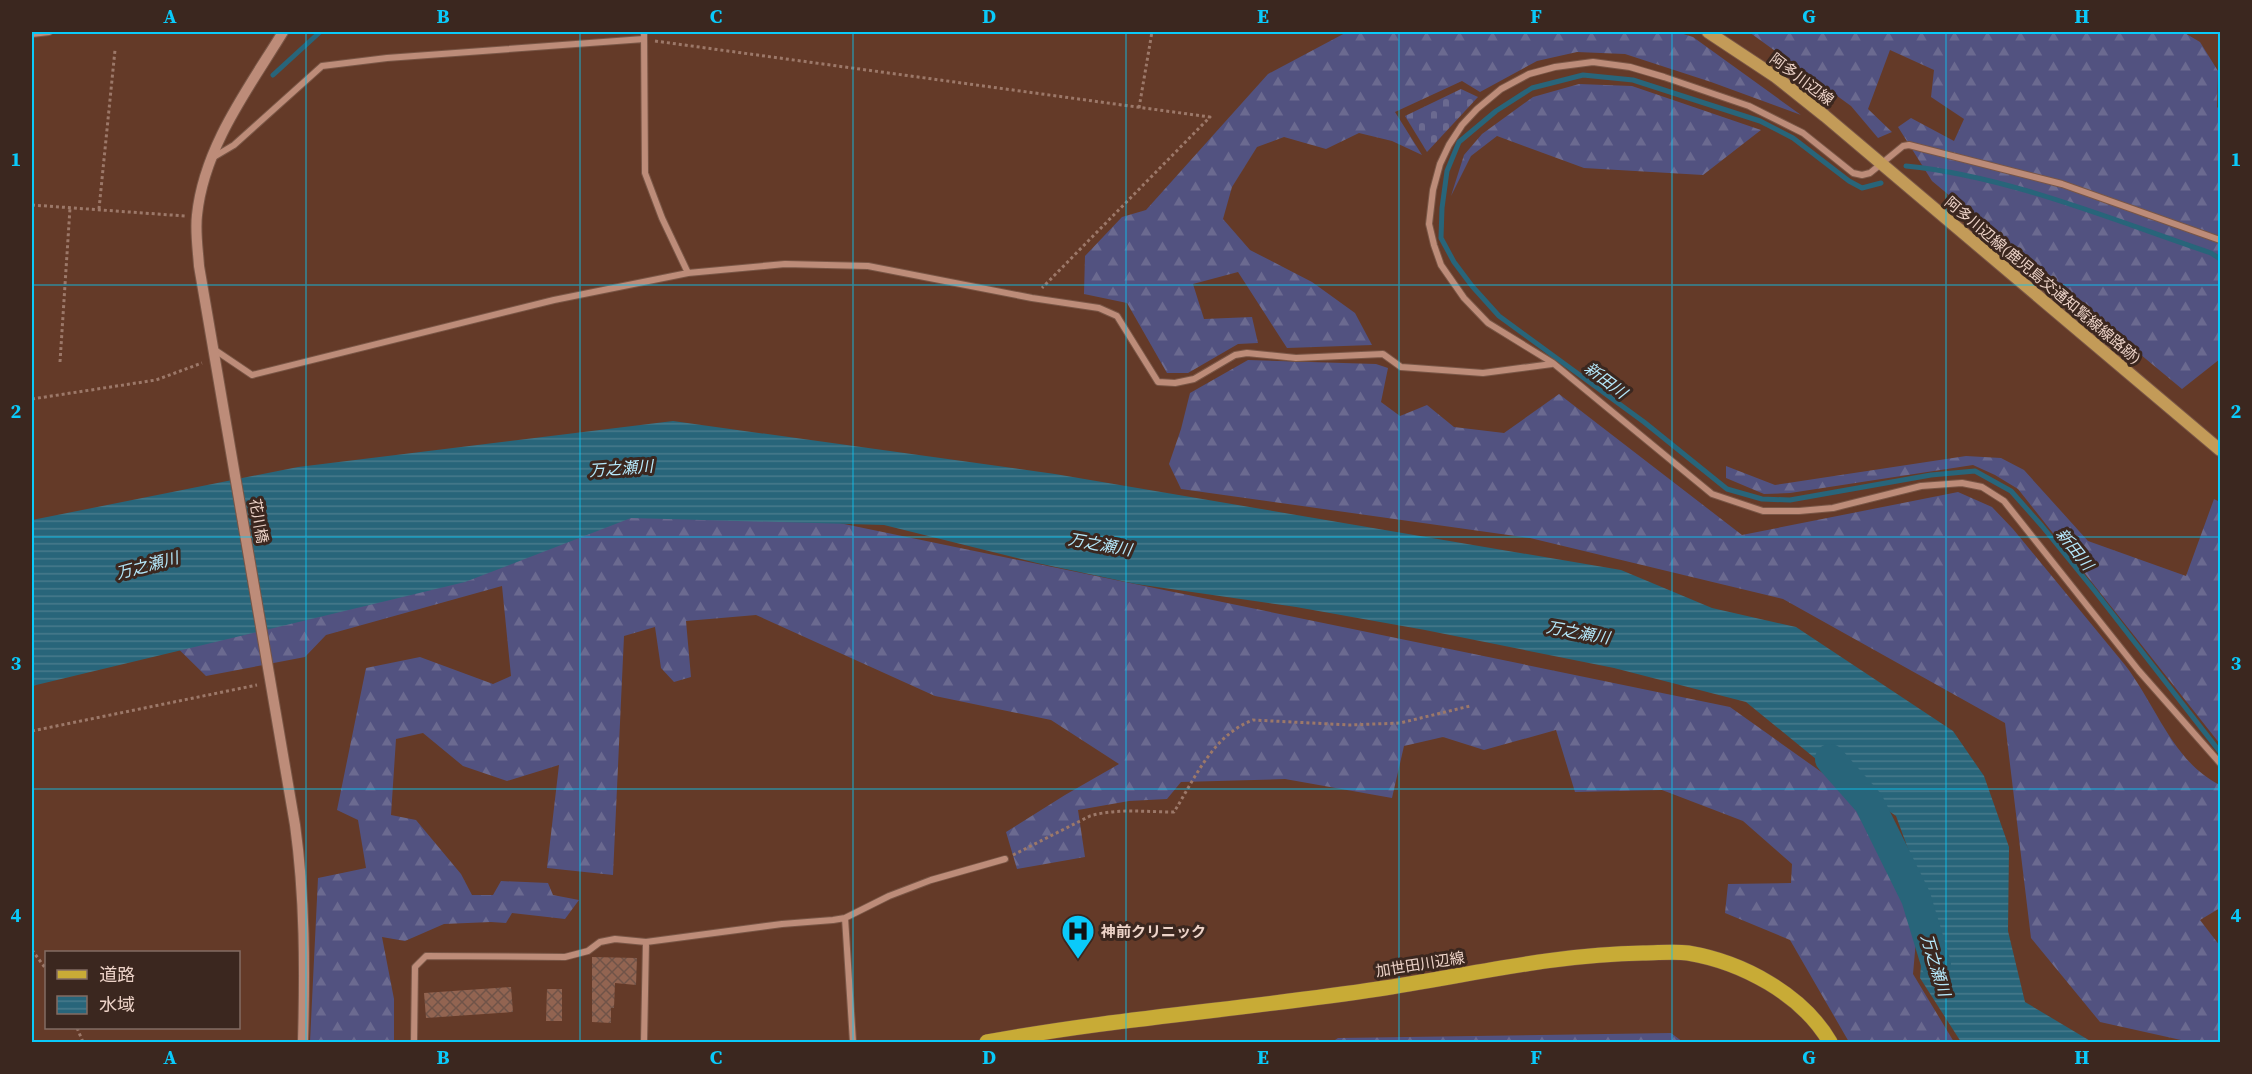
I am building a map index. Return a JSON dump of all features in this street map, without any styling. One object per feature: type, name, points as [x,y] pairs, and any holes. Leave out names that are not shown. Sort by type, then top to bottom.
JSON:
[{"type":"main road","name":"阿多川辺線","points":[[1708,32],[1776,77],[1846,133]]},
{"type":"main road","name":"阿多川辺線(鹿児島交通知覧線線路跡)","points":[[1846,133],[2220,450]]},
{"type":"main road","name":"加世田川辺線","points":[[987,1042],[1051,1031],[1375,989],[1573,958],[1616,954],[1687,953],[1729,964],[1762,979],[1797,1003],[1830,1042]]},
{"type":"street","points":[[32,34],[49,32]]},
{"type":"street","name":"花川橋","points":[[283,32],[232,114],[211,159],[203,180],[197,217],[199,266],[301,867],[303,1042]]},
{"type":"street","points":[[644,32],[645,173],[662,219],[688,273]]},
{"type":"street","points":[[211,159],[234,145],[322,66],[387,58],[644,39]]},
{"type":"street","points":[[2220,240],[2062,184],[1917,146],[1903,146],[1870,173],[1862,175],[1853,172],[1803,133],[1749,106],[1630,67],[1593,62],[1555,67],[1529,74],[1502,89],[1477,108],[1462,125],[1440,164],[1433,190],[1429,224],[1441,265],[1464,298],[1488,323],[1552,363],[1712,494],[1763,511],[1799,511],[1833,507],[1921,486],[1962,483],[1982,487],[2004,501],[2139,671],[2220,763]]},
{"type":"street","points":[[213,347],[218,354],[252,375],[554,300],[688,273],[785,264],[868,266],[1032,298],[1099,308],[1117,316],[1158,382],[1175,383],[1194,379],[1235,355],[1247,352],[1296,357],[1383,354],[1401,367],[1483,373],[1552,363]]},
{"type":"street","points":[[414,1042],[415,967],[426,956],[565,957],[588,951],[600,942],[615,939],[646,942],[845,918],[889,896],[931,880],[1005,859]]},
{"type":"street","points":[[845,918],[853,1042]]},
{"type":"street","points":[[644,1042],[646,942]]},
{"type":"path","points":[[1139,108],[1152,32]]},
{"type":"path","points":[[644,39],[1210,117],[1032,298]]},
{"type":"path","points":[[99,210],[115,50]]},
{"type":"path","points":[[32,205],[197,217]]},
{"type":"path","points":[[60,362],[70,208]]},
{"type":"path","points":[[32,399],[156,380],[201,364],[213,347]]},
{"type":"path","points":[[32,731],[270,678]]},
{"type":"path","points":[[1005,859],[1090,816],[1101,813],[1115,811],[1174,813],[1217,743],[1238,725],[1253,720],[1350,725],[1400,723],[1470,706]]},
{"type":"path","points":[[32,950],[45,968]]},
{"type":"green space","points":[[1347,32],[1677,32],[1693,37],[1801,115],[1625,54],[1577,52],[1537,61],[1480,92],[1462,81],[1395,112],[1422,155],[1392,141],[1359,133],[1326,149],[1284,137],[1257,147],[1232,187],[1223,219],[1250,250],[1312,282],[1355,313],[1372,345],[1287,348],[1238,272],[1193,284],[1204,319],[1252,317],[1258,343],[1238,344],[1188,373],[1167,373],[1127,303],[1084,294],[1085,256],[1122,217],[1146,210],[1268,74]]},
{"type":"green space","points":[[1749,32],[2183,32],[2200,42],[2218,71],[2220,359],[2182,389],[1932,181],[1898,127],[1911,118],[1954,141],[1964,119],[1931,97],[1934,70],[1890,50],[1868,109],[1892,132],[1878,138],[1851,106]]},
{"type":"green space","points":[[1579,84],[1632,86],[1761,130],[1703,175],[1584,168],[1497,136],[1471,156],[1451,196],[1464,155],[1482,134],[1533,97]]},
{"type":"green space","points":[[1461,89],[1478,97],[1427,152],[1405,116]]},
{"type":"green space","points":[[1248,360],[1376,364],[1388,368],[1381,402],[1400,416],[1427,405],[1454,427],[1504,433],[1559,394],[1742,535],[1958,492],[1992,507],[2013,529],[2125,665],[2177,747],[2204,775],[2220,785],[2220,908],[2200,920],[2220,946],[2220,1042],[2190,1042],[2100,1022],[2031,938],[2005,723],[1783,599],[1530,538],[1181,489],[1169,464],[1190,393]]},
{"type":"green space","points":[[1966,456],[2001,458],[2024,470],[2088,541],[2186,576],[2214,499],[2220,502],[2220,744],[2018,489],[1995,475],[1973,465],[1790,493],[1764,494],[1726,478],[1726,466],[1775,485]]},
{"type":"green space","points":[[641,482],[1730,707],[1893,823],[1920,895],[1913,974],[1954,1042],[1849,1042],[1790,940],[1725,913],[1728,884],[1791,883],[1792,864],[1743,821],[1662,790],[1575,792],[1556,730],[1484,750],[1443,737],[1404,746],[1392,798],[1285,779],[1181,782],[1167,799],[1129,801],[1078,810],[1085,857],[1017,869],[1006,832],[1119,764],[1051,720],[935,696],[756,615],[686,621],[691,677],[674,682],[661,668],[655,627],[624,636],[613,875],[547,868],[559,765],[507,781],[463,766],[423,733],[396,739],[391,815],[416,820],[461,874],[472,895],[493,895],[501,881],[548,883],[553,895],[579,900],[565,919],[512,913],[506,923],[444,924],[405,941],[382,937],[394,999],[394,1042],[310,1042],[318,878],[366,868],[358,820],[337,810],[366,668],[420,657],[493,684],[511,676],[502,586],[326,635],[305,657],[206,676],[154,625]]},
{"type":"green space","points":[[1671,1033],[1683,1042],[1332,1042],[1338,1038]]},
{"type":"water","points":[[673,421],[1055,474],[1621,570],[1712,608],[1796,627],[1953,731],[1984,776],[2009,847],[2008,931],[2025,1002],[2092,1042],[1961,1042],[1920,978],[1926,898],[1896,816],[1827,768],[1746,702],[1614,668],[1425,630],[1296,607],[1136,584],[1037,563],[884,525],[631,518],[465,582],[32,686],[32,520],[298,467]]},
{"type":"building","points":[[592,957],[637,958],[636,985],[615,983],[611,1023],[592,1022]]},
{"type":"building","points":[[511,987],[513,1012],[426,1018],[424,993]]},
{"type":"building","points":[[547,989],[562,989],[562,1021],[546,1021]]},
{"type":"waterway","points":[[273,75],[320,32]]},
{"type":"waterway","name":"新田川","points":[[1881,183],[1862,188],[1849,181],[1793,138],[1760,121],[1633,80],[1583,75],[1532,88],[1496,111],[1459,142],[1447,171],[1441,238],[1454,262],[1499,316],[1644,422],[1727,489],[1762,499],[1790,500],[1931,475],[1975,471],[2011,491],[2094,590],[2220,752]]},
{"type":"waterway","name":"新田川","points":[[1906,166],[1944,171],[2021,189],[2211,253],[2220,259]]},
{"type":"waterway","name":"万之瀬川","points":[[1830,759],[1869,803],[1916,898],[1936,964]]},
{"type":"place","name":"神前クリニック","points":[[1078,960]]}]
